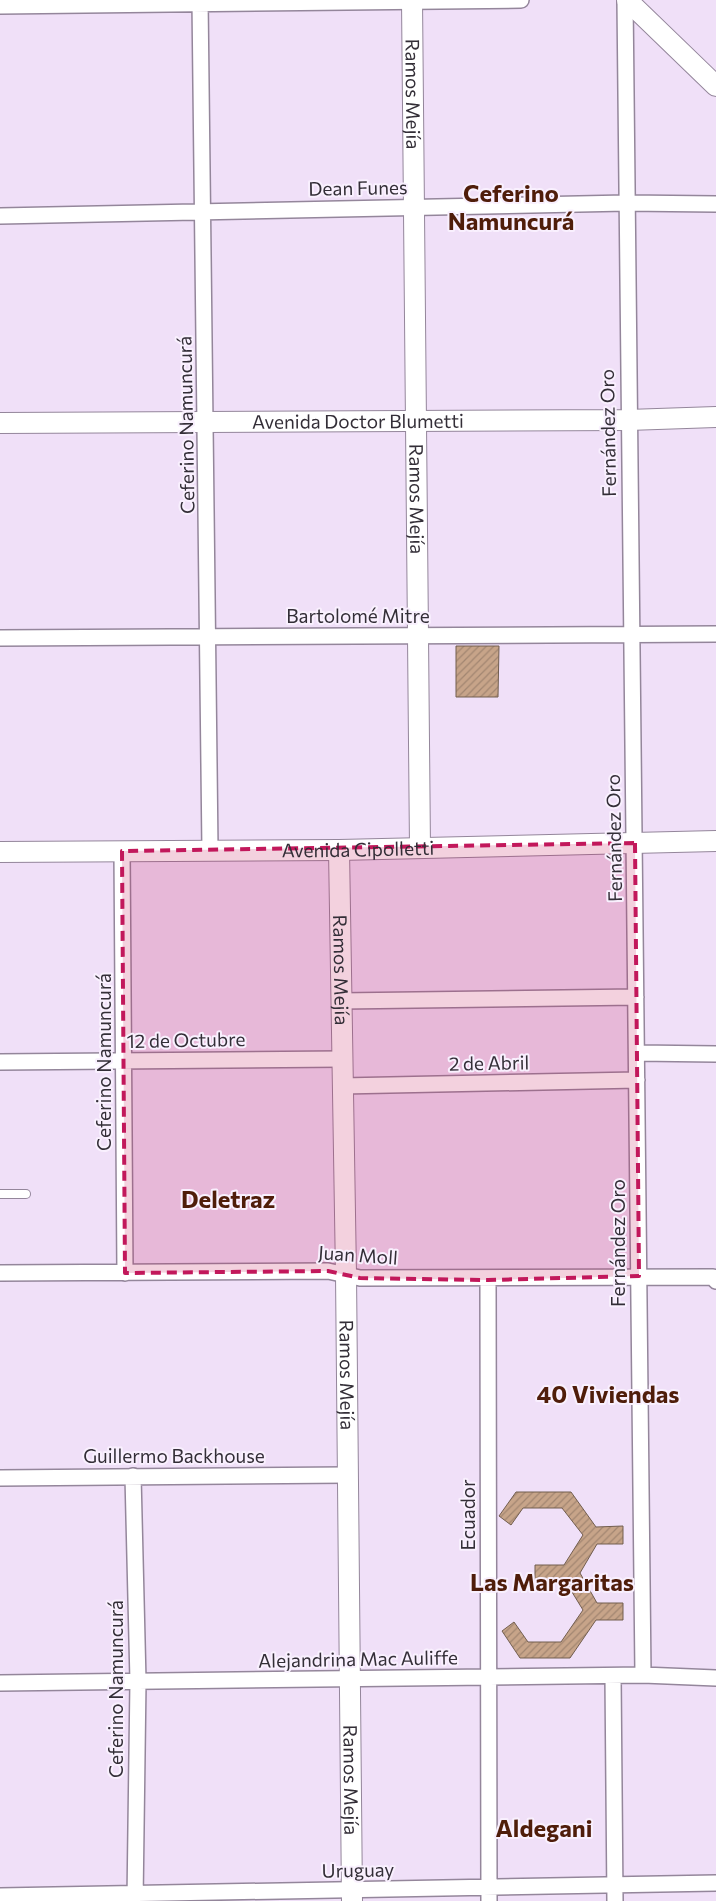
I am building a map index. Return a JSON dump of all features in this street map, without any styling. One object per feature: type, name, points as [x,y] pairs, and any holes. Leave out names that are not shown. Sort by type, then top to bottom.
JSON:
[{"type":"street","points":[[0,6],[200,2],[521,0]]},
{"type":"street","points":[[626,0],[716,86]]},
{"type":"street","name":"Fernández Oro","points":[[626,0],[628,420],[635,843],[642,1676]]},
{"type":"street","name":"Ramos Mejía","points":[[412,1],[420,848]]},
{"type":"street","name":"Ceferino Namuncurá","points":[[200,2],[209,637],[210,850]]},
{"type":"street","name":"Dean Funes","points":[[0,216],[203,210],[415,208],[626,203],[716,204]]},
{"type":"street","name":"Avenida Doctor Blumetti","points":[[0,423],[417,422],[628,420],[716,417]]},
{"type":"street","name":"Bartolomé Mitre","points":[[0,638],[716,634]]},
{"type":"street","name":"Avenida Cipolletti","points":[[0,852],[339,850],[716,841]]},
{"type":"street","name":"Ramos Mejía","points":[[339,850],[346,1274],[352,1895]]},
{"type":"street","name":"Ceferino Namuncurá","points":[[122,851],[125,1061],[125,1272]]},
{"type":"street","points":[[341,1001],[636,997]]},
{"type":"street","points":[[637,1053],[716,1054]]},
{"type":"street","name":"12 de Octubre","points":[[0,1062],[342,1059]]},
{"type":"street","name":"2 de Abril","points":[[342,1086],[637,1080]]},
{"type":"street","name":"Juan Moll","points":[[0,1273],[328,1271],[360,1278],[488,1280],[639,1276],[715,1279]]},
{"type":"street","name":"Ecuador","points":[[488,1280],[489,1894]]},
{"type":"street","name":"Guillermo Backhouse","points":[[0,1478],[347,1475]]},
{"type":"street","name":"Ceferino Namuncurá","points":[[132,1476],[138,1682],[135,1897]]},
{"type":"street","points":[[613,1676],[615,1901]]},
{"type":"street","name":"Alejandrina Mac Auliffe","points":[[0,1683],[613,1676],[716,1678]]},
{"type":"street","name":"Uruguay","points":[[0,1896],[135,1897],[489,1894],[614,1885],[716,1883]]},
{"type":"lane","points":[[0,1194],[26,1194]]},
{"type":"highlighted area","points":[[635,843],[639,1276],[488,1280],[360,1278],[328,1271],[125,1273],[122,851]]},
{"type":"building","points":[[456,646],[499,646],[498,697],[456,697]]},
{"type":"building","points":[[516,1492],[571,1492],[596,1527],[623,1526],[623,1544],[597,1544],[580,1573],[597,1603],[623,1603],[623,1620],[596,1620],[570,1658],[520,1658],[502,1631],[514,1622],[528,1642],[561,1642],[583,1610],[564,1579],[535,1580],[535,1565],[564,1565],[583,1535],[562,1508],[523,1508],[511,1525],[499,1516]]},
{"type":"district","name":"Ceferino Namuncurá","points":[[511,208]]},
{"type":"district","name":"Deletraz","points":[[228,1200]]},
{"type":"district","name":"40 Viviendas","points":[[608,1395]]},
{"type":"district","name":"Las Margaritas","points":[[552,1583]]},
{"type":"district","name":"Aldegani","points":[[544,1829]]}]
